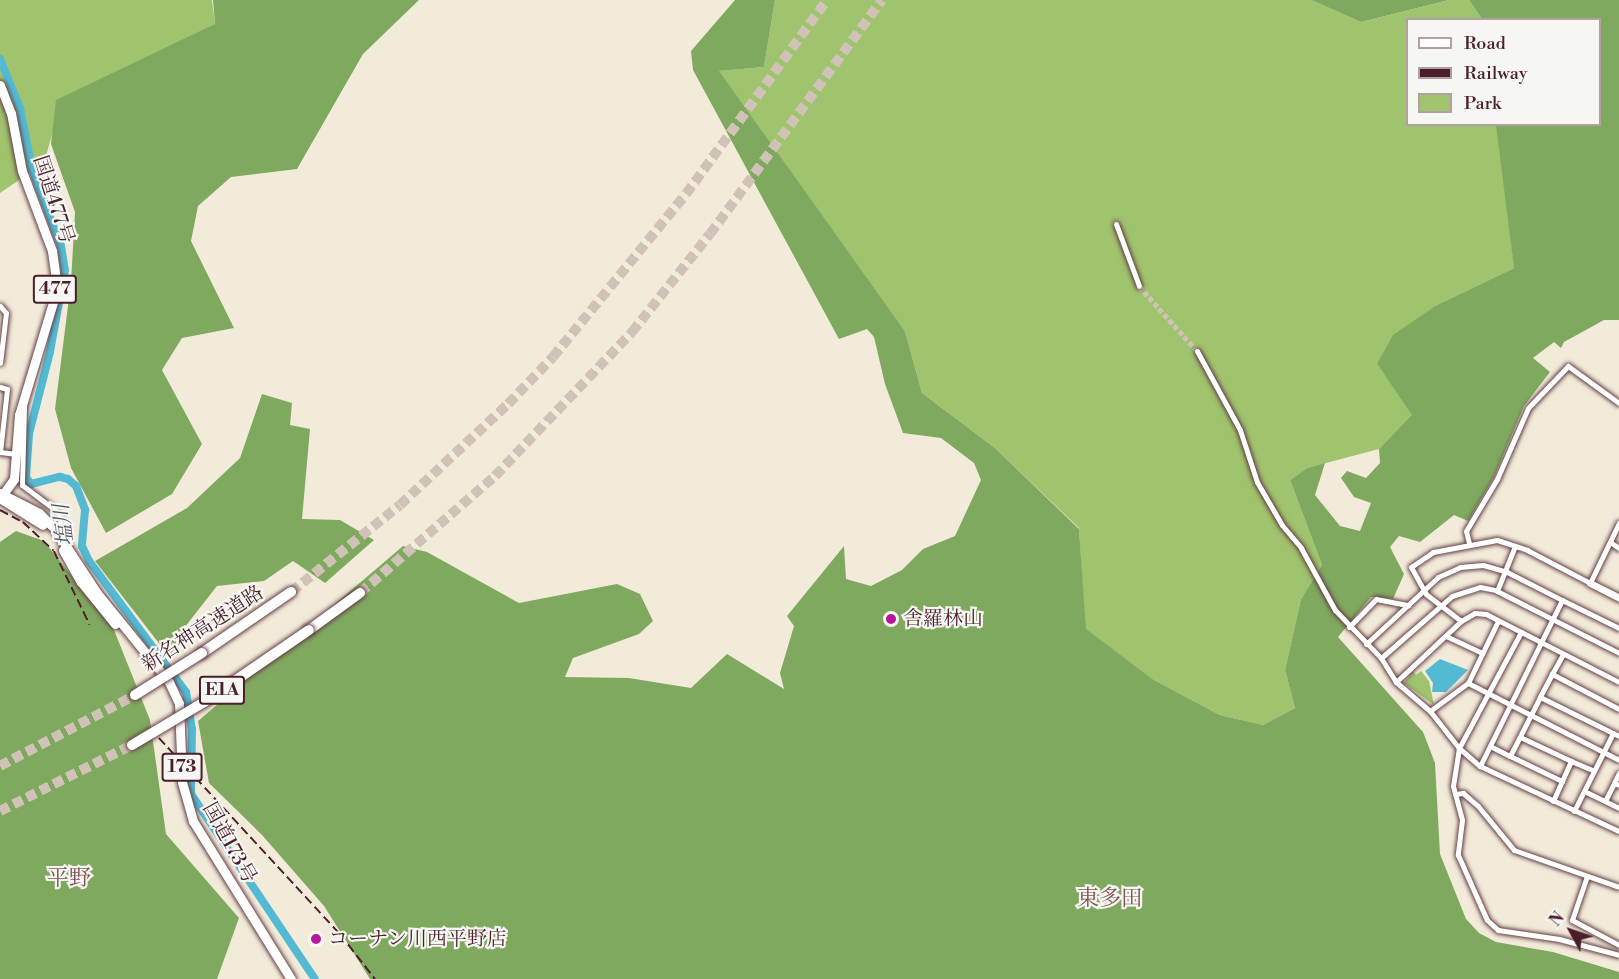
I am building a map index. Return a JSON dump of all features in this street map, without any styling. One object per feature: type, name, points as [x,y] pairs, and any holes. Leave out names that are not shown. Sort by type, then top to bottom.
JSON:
[{"type":"highway","name":"国道477号","points":[[0,85],[11,113],[22,171],[52,251],[56,278],[54,300],[23,399],[14,479],[1,496]]},
{"type":"highway","name":"国道173号","points":[[1,496],[39,513],[55,529],[97,593],[169,682],[179,703],[182,782],[194,821],[291,979]]},
{"type":"highway","name":"国道173号","points":[[1,496],[36,519],[52,535],[81,582],[168,690],[178,732],[176,783],[181,806],[195,835],[285,979]]},
{"type":"highway","name":"新名神高速道路","points":[[135,694],[202,653],[291,592]]},
{"type":"highway","name":"E1A","points":[[132,745],[204,702],[360,593]]},
{"type":"street","points":[[1116,224],[1139,286]]},
{"type":"street","points":[[0,306],[6,313],[0,363]]},
{"type":"street","points":[[1197,351],[1240,430],[1257,482],[1349,627],[1381,658],[1396,682],[1430,711],[1459,748],[1480,766],[1619,831]]},
{"type":"street","points":[[1469,543],[1466,531],[1497,479],[1528,408],[1568,366],[1619,403]]},
{"type":"street","points":[[0,387],[7,389],[0,452],[16,454]]},
{"type":"street","points":[[23,399],[22,485],[58,512],[61,521],[55,529]]},
{"type":"street","points":[[1590,583],[1619,523]]},
{"type":"street","points":[[1461,621],[1424,590],[1412,567],[1433,552],[1469,543],[1497,540],[1515,546],[1619,598]]},
{"type":"street","points":[[1610,542],[1619,548]]},
{"type":"street","points":[[1497,591],[1507,572],[1515,546]]},
{"type":"street","points":[[1366,644],[1438,577],[1460,567],[1483,565],[1507,572],[1619,628]]},
{"type":"street","points":[[1381,658],[1452,596],[1480,587],[1497,591],[1619,653]]},
{"type":"street","points":[[1349,627],[1376,599],[1408,605]]},
{"type":"street","points":[[1480,766],[1562,600]]},
{"type":"street","points":[[1396,682],[1461,621],[1475,614],[1498,621],[1619,682]]},
{"type":"street","points":[[1430,711],[1468,683],[1498,621]]},
{"type":"street","points":[[1521,632],[1490,695],[1459,748],[1455,794],[1462,820],[1458,855],[1487,920],[1498,930],[1559,939],[1619,955]]},
{"type":"street","points":[[1446,636],[1482,653]]},
{"type":"street","points":[[1510,756],[1529,715],[1563,654]]},
{"type":"street","points":[[1552,674],[1619,709]]},
{"type":"street","points":[[1468,683],[1619,760]]},
{"type":"street","points":[[1540,697],[1619,736]]},
{"type":"street","points":[[1574,811],[1612,733]]},
{"type":"street","points":[[1520,736],[1594,771]]},
{"type":"street","points":[[1490,746],[1562,781]]},
{"type":"street","points":[[1553,801],[1571,761]]},
{"type":"street","points":[[1605,801],[1616,784],[1619,773]]},
{"type":"street","points":[[1584,791],[1619,808]]},
{"type":"street","points":[[1455,794],[1463,793],[1478,806],[1514,850],[1619,887]]},
{"type":"street","points":[[1587,876],[1572,920],[1619,945]]},
{"type":"green space","points":[[0,0],[212,0],[215,24],[57,117],[44,163],[0,193]]},
{"type":"green space","points":[[213,0],[419,0],[363,54],[297,169],[231,177],[198,206],[191,241],[234,328],[182,338],[162,370],[202,444],[172,494],[106,533],[71,468],[55,409],[71,282],[75,212],[51,144],[56,100],[215,24]]},
{"type":"green space","points":[[735,0],[775,0],[764,67],[719,71],[905,331],[922,393],[995,448],[1079,529],[1086,629],[1154,680],[1220,715],[1263,725],[1295,708],[1285,670],[1301,599],[1322,565],[1290,480],[1307,468],[1325,463],[1315,495],[1340,526],[1360,531],[1371,503],[1354,497],[1341,478],[1347,471],[1366,478],[1380,463],[1379,449],[1412,415],[1377,364],[1393,335],[1437,305],[1514,268],[1496,126],[1601,126],[1601,18],[1481,18],[1469,0],[1619,0],[1619,320],[1604,320],[1564,342],[1561,348],[1554,342],[1533,358],[1550,372],[1524,406],[1494,477],[1468,521],[1454,515],[1420,542],[1399,536],[1390,547],[1404,574],[1393,599],[1371,597],[1338,637],[1423,732],[1435,763],[1440,854],[1466,919],[1479,933],[1496,942],[1553,952],[1619,972],[1619,979],[370,979],[324,906],[262,835],[209,783],[198,721],[403,546],[427,552],[519,603],[617,584],[640,594],[653,621],[639,634],[573,658],[565,677],[629,678],[691,688],[727,654],[784,689],[780,673],[794,626],[787,616],[844,546],[846,579],[871,586],[902,570],[923,549],[955,536],[981,480],[974,463],[941,438],[903,433],[885,384],[874,337],[867,329],[839,339],[693,70],[691,51]]},
{"type":"green space","points":[[775,0],[1311,0],[1361,22],[1449,0],[1469,0],[1481,18],[1406,18],[1406,126],[1499,126],[1514,268],[1437,305],[1377,364],[1413,415],[1379,449],[1307,468],[1290,480],[1322,565],[1301,599],[1285,670],[1295,708],[1263,725],[1220,715],[1154,680],[1085,629],[1079,528],[995,448],[922,393],[905,331],[718,71],[764,67]]},
{"type":"green space","points":[[1311,0],[1449,0],[1361,22]]},
{"type":"green space","points":[[262,394],[292,403],[290,425],[310,429],[302,519],[340,520],[374,540],[325,583],[293,561],[264,581],[217,586],[177,637],[172,660],[95,561],[187,508],[240,458]]},
{"type":"green space","points":[[16,531],[44,541],[114,630],[150,720],[166,834],[239,918],[217,979],[0,979],[0,542]]},
{"type":"green space","points":[[1413,671],[1416,675],[1421,671],[1429,681],[1434,705],[1404,683]]},
{"type":"water","points":[[1440,659],[1468,670],[1446,692],[1432,692],[1433,683],[1425,671]]},
{"type":"waterway","name":"塩川","points":[[0,59],[20,108],[32,169],[61,246],[65,270],[50,352],[29,434],[26,477],[31,484],[60,477],[68,479],[76,486],[85,510],[82,546],[89,561],[186,692],[192,729],[191,794],[315,979]]},
{"type":"tunnel","points":[[291,592],[400,505],[508,404],[553,357],[686,194],[827,0]]},
{"type":"tunnel","points":[[360,593],[495,476],[632,332],[710,234],[882,0]]},
{"type":"tunnel","points":[[1139,286],[1197,351]]},
{"type":"tunnel","points":[[0,766],[135,695]]},
{"type":"tunnel","points":[[0,811],[132,745]]},
{"type":"railway","points":[[0,510],[23,522],[54,551],[90,625]]},
{"type":"railway","points":[[159,738],[340,934],[375,979]]},
{"type":"place","name":"舎羅林山","points":[[891,619]]},
{"type":"place","name":"コーナン川西平野店","points":[[316,939]]},
{"type":"district","name":"平野","points":[[69,879]]},
{"type":"district","name":"東多田","points":[[1110,899]]}]
